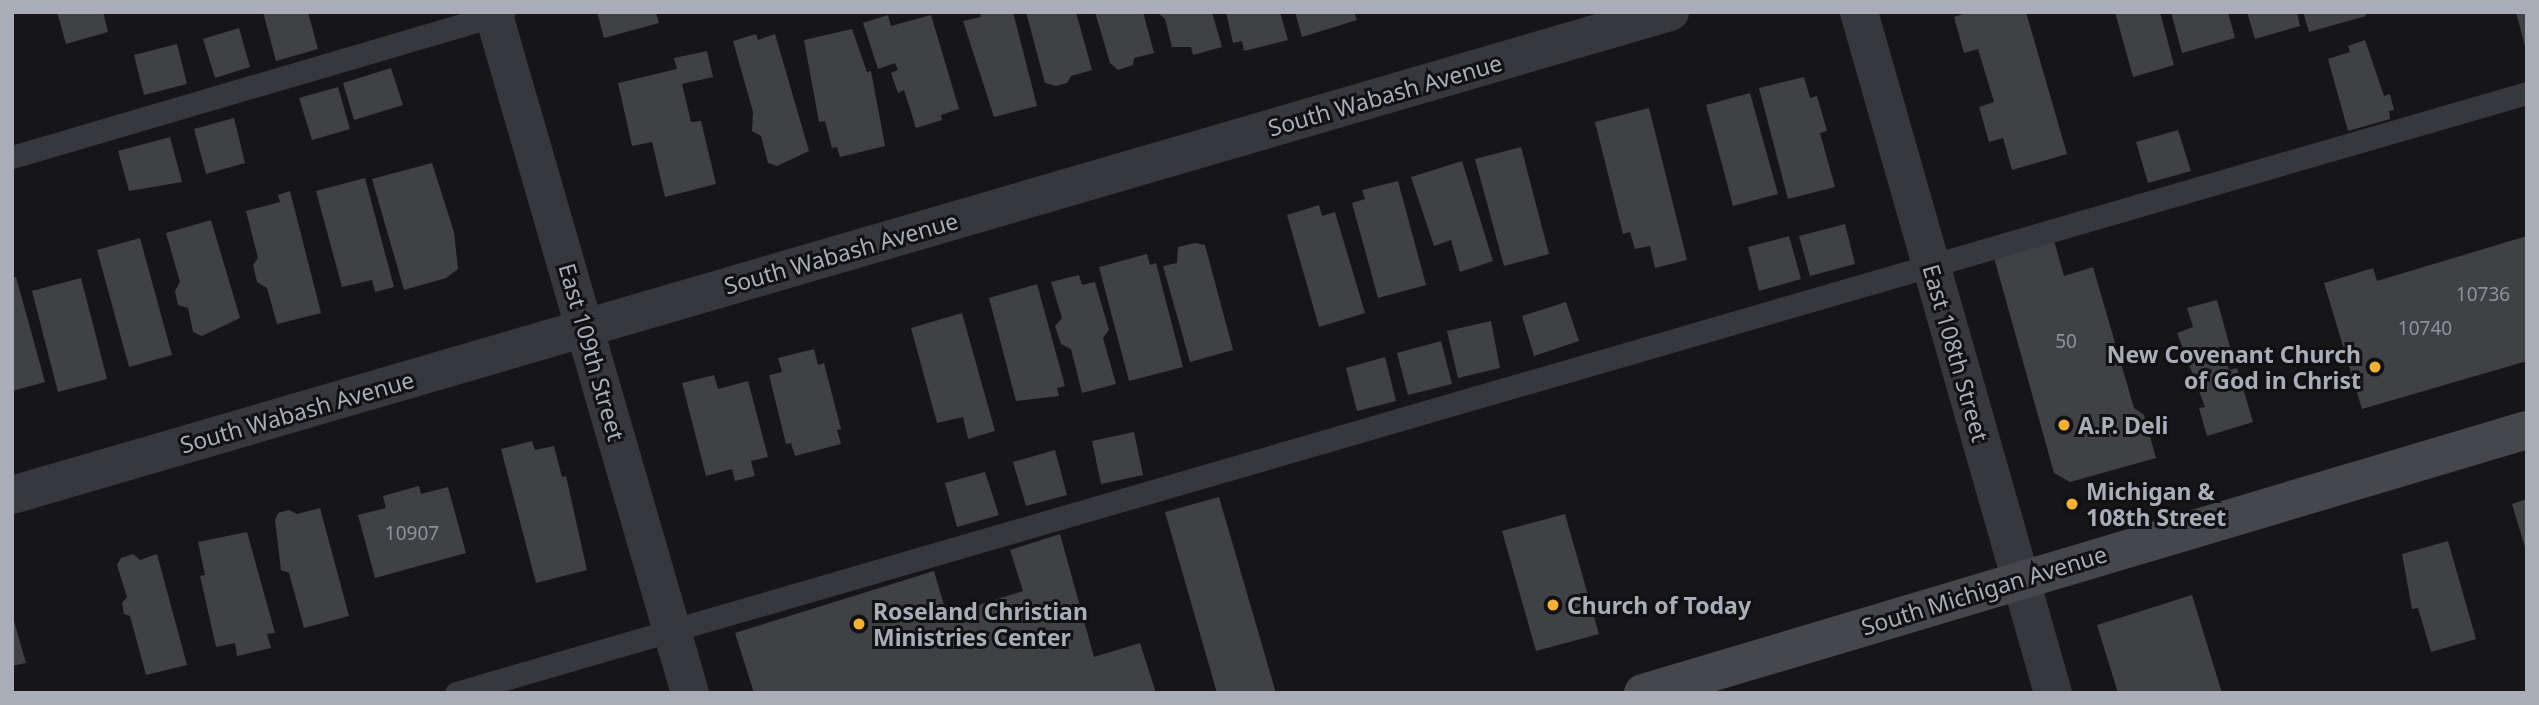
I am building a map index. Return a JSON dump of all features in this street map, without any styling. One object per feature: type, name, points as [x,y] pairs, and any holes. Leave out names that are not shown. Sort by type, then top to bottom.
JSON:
[{"type":"main road","name":"South Michigan Avenue","points":[[1643,693],[2527,430]]},
{"type":"street","name":"South Wabash Avenue","points":[[12,495],[1670,12]]},
{"type":"street","name":"East 108th Street","points":[[1859,12],[2053,693]]},
{"type":"street","name":"East 109th Street","points":[[498,13],[690,693]]},
{"type":"lane","points":[[12,157],[498,13]]},
{"type":"lane","points":[[456,693],[2527,93]]},
{"type":"building","points":[[57,12],[103,12],[108,32],[66,44]]},
{"type":"building","points":[[263,12],[308,12],[318,49],[276,61]]},
{"type":"building","points":[[597,12],[656,12],[659,23],[604,38]]},
{"type":"building","points":[[980,12],[1013,12],[1037,106],[994,117],[963,21],[981,17]]},
{"type":"building","points":[[1026,12],[1076,12],[1092,70],[1071,76],[1067,83],[1056,86],[1045,83]]},
{"type":"building","points":[[1095,12],[1143,12],[1154,53],[1134,58],[1133,65],[1118,70],[1110,63]]},
{"type":"building","points":[[1157,12],[1212,12],[1222,47],[1193,55],[1191,47],[1172,47],[1165,19]]},
{"type":"building","points":[[1226,12],[1280,12],[1288,40],[1244,51],[1242,41],[1233,43]]},
{"type":"building","points":[[1295,12],[1354,12],[1357,20],[1302,37]]},
{"type":"building","points":[[1969,12],[2026,12],[2067,154],[2012,170],[2003,138],[1989,142],[1979,107],[1994,102],[1978,49],[1964,53],[1954,17]]},
{"type":"building","points":[[2115,12],[2160,12],[2174,65],[2133,77]]},
{"type":"building","points":[[2171,12],[2228,12],[2235,38],[2182,53]]},
{"type":"building","points":[[2247,12],[2297,12],[2300,26],[2255,39]]},
{"type":"building","points":[[2303,12],[2365,12],[2366,16],[2309,32]]},
{"type":"building","points":[[2516,12],[2527,12],[2527,50],[2526,50]]},
{"type":"building","points":[[888,15],[891,26],[931,15],[959,109],[941,115],[942,120],[916,128],[904,90],[898,93],[891,73],[898,70],[895,63],[878,69],[863,23]]},
{"type":"building","points":[[239,28],[250,67],[215,78],[203,39]]},
{"type":"building","points":[[852,29],[867,72],[871,71],[885,146],[840,157],[837,147],[832,148],[825,121],[819,122],[804,40]]},
{"type":"building","points":[[756,34],[758,40],[775,34],[809,151],[777,166],[768,163],[761,136],[752,131],[753,112],[733,41]]},
{"type":"building","points":[[2365,40],[2384,96],[2390,94],[2394,110],[2389,111],[2390,119],[2348,131],[2328,59],[2350,52],[2348,46]]},
{"type":"building","points":[[177,44],[187,84],[144,95],[134,55]]},
{"type":"building","points":[[707,51],[713,77],[682,84],[691,122],[701,121],[716,184],[665,197],[652,142],[632,146],[618,83],[677,69],[674,58]]},
{"type":"building","points":[[391,68],[403,105],[354,120],[343,83]]},
{"type":"building","points":[[1804,77],[1810,98],[1817,96],[1827,131],[1820,133],[1835,187],[1788,199],[1759,88]]},
{"type":"building","points":[[338,87],[350,129],[312,140],[299,98]]},
{"type":"building","points":[[1750,93],[1778,194],[1733,206],[1706,105]]},
{"type":"building","points":[[1649,108],[1687,260],[1655,268],[1650,246],[1635,249],[1630,232],[1623,234],[1595,122]]},
{"type":"building","points":[[234,118],[245,163],[206,174],[194,129]]},
{"type":"building","points":[[2178,130],[2191,171],[2148,183],[2136,142]]},
{"type":"building","points":[[170,137],[182,182],[129,191],[118,151]]},
{"type":"building","points":[[1521,147],[1549,254],[1504,266],[1475,159]]},
{"type":"building","points":[[1462,161],[1493,261],[1460,272],[1451,240],[1434,246],[1411,177]]},
{"type":"building","points":[[432,163],[454,232],[458,269],[446,278],[404,290],[372,179]]},
{"type":"building","points":[[365,178],[394,287],[375,292],[372,280],[342,287],[316,191]]},
{"type":"building","points":[[1398,181],[1426,285],[1378,298],[1352,203],[1365,199],[1362,190]]},
{"type":"building","points":[[290,191],[321,313],[277,324],[267,288],[257,282],[253,265],[258,258],[246,211],[280,202],[278,195]]},
{"type":"building","points":[[1319,205],[1322,216],[1335,212],[1365,313],[1319,327],[1287,215]]},
{"type":"building","points":[[211,220],[240,318],[202,336],[193,332],[188,308],[178,305],[175,291],[180,282],[166,233]]},
{"type":"building","points":[[1845,224],[1855,264],[1810,276],[1799,236]]},
{"type":"building","points":[[1789,236],[1801,279],[1759,291],[1748,247]]},
{"type":"building","points":[[2527,236],[2527,361],[2362,409],[2324,283],[2373,268],[2377,281]]},
{"type":"building","points":[[2053,237],[2064,276],[2093,267],[2134,408],[2144,415],[2156,458],[2070,482],[2054,473],[1993,254]]},
{"type":"building","points":[[140,238],[172,355],[129,367],[97,250]]},
{"type":"building","points":[[1195,243],[1205,245],[1233,350],[1190,362],[1163,266],[1177,263],[1178,247]]},
{"type":"building","points":[[1147,254],[1150,265],[1156,263],[1183,367],[1129,381],[1099,267]]},
{"type":"building","points":[[1079,275],[1082,285],[1095,282],[1109,330],[1103,338],[1116,384],[1082,393],[1071,349],[1061,344],[1055,326],[1062,318],[1051,282]]},
{"type":"building","points":[[16,277],[45,382],[12,391],[12,278]]},
{"type":"building","points":[[81,278],[107,379],[58,392],[32,291]]},
{"type":"building","points":[[1037,284],[1065,386],[1057,388],[1059,396],[1016,401],[989,298]]},
{"type":"building","points":[[2217,300],[2233,358],[2226,360],[2229,370],[2237,368],[2253,422],[2207,436],[2199,408],[2205,407],[2177,333],[2193,327],[2187,308]]},
{"type":"building","points":[[1566,302],[1579,341],[1534,356],[1522,316]]},
{"type":"building","points":[[962,313],[995,431],[968,439],[963,417],[937,423],[911,328]]},
{"type":"building","points":[[1491,321],[1500,368],[1458,378],[1447,331]]},
{"type":"building","points":[[1441,341],[1452,384],[1408,395],[1397,353]]},
{"type":"building","points":[[814,349],[818,365],[824,363],[841,429],[837,430],[841,444],[795,456],[791,443],[786,444],[769,375],[782,372],[778,358]]},
{"type":"building","points":[[1385,357],[1396,401],[1357,411],[1346,368]]},
{"type":"building","points":[[714,375],[718,389],[748,381],[768,457],[751,461],[755,476],[735,481],[732,469],[706,476],[682,383]]},
{"type":"building","points":[[1134,432],[1143,475],[1101,484],[1092,441]]},
{"type":"building","points":[[532,441],[535,450],[554,446],[562,477],[566,476],[587,570],[536,583],[501,449]]},
{"type":"building","points":[[1055,450],[1067,495],[1026,506],[1013,462]]},
{"type":"building","points":[[985,472],[999,515],[957,527],[945,483]]},
{"type":"building","points":[[419,486],[421,494],[448,487],[466,553],[375,578],[358,515],[386,508],[383,496]]},
{"type":"building","points":[[1219,497],[1276,693],[1217,693],[1165,512]]},
{"type":"building","points":[[2527,499],[2527,551],[2526,551],[2512,504]]},
{"type":"building","points":[[320,508],[349,616],[304,628],[289,573],[281,570],[275,520],[278,513],[289,510],[297,514]]},
{"type":"building","points":[[1565,514],[1599,634],[1536,651],[1502,531]]},
{"type":"building","points":[[247,532],[275,633],[267,634],[271,648],[237,656],[235,643],[216,647],[200,576],[205,575],[198,542]]},
{"type":"building","points":[[1060,534],[1094,657],[1140,643],[1156,693],[754,693],[735,633],[934,571],[947,615],[1023,591],[1010,550]]},
{"type":"building","points":[[2448,541],[2476,639],[2431,652],[2418,608],[2412,609],[2402,554]]},
{"type":"building","points":[[133,554],[140,560],[157,554],[187,665],[146,675],[130,616],[124,614],[122,603],[127,597],[117,565],[121,558]]},
{"type":"building","points":[[2192,595],[2222,693],[2118,693],[2097,625]]},
{"type":"building","points":[[12,614],[26,663],[12,666]]},
{"type":"place","name":"New Covenant Church of God in Christ","points":[[2375,367]]},
{"type":"place","name":"A.P. Deli","points":[[2064,425]]},
{"type":"place","name":"Michigan & 108th Street","points":[[2072,504]]},
{"type":"place","name":"Church of Today","points":[[1553,605]]},
{"type":"place","name":"Roseland Christian Ministries Center","points":[[859,624]]}]
